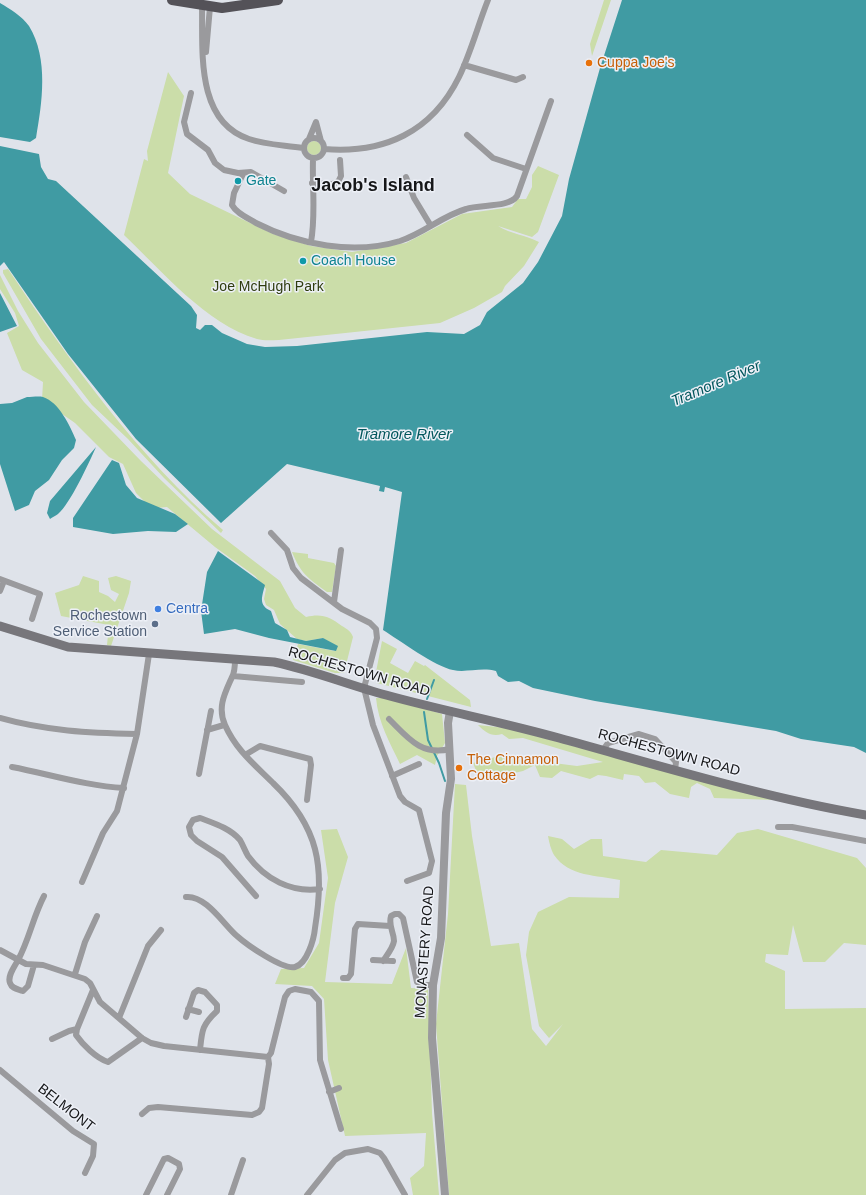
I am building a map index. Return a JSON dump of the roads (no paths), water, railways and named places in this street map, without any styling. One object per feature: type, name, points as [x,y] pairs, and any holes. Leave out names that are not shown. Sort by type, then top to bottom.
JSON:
[{"type":"highway","points":[[172,0],[206,3],[222,8],[278,0]]},
{"type":"main road","name":"ROCHESTOWN ROAD","points":[[0,626],[68,647],[274,662],[298,667],[364,688],[468,716],[521,728],[764,793],[865,815]]},
{"type":"street","points":[[324,149],[351,150],[380,145],[412,131],[426,121],[444,101],[456,82],[464,65],[488,0]]},
{"type":"street","points":[[206,3],[204,71],[206,87],[211,103],[219,116],[230,127],[243,136],[256,141],[303,148]]},
{"type":"street","points":[[464,65],[516,80],[523,77]]},
{"type":"street","points":[[191,93],[184,122],[186,134],[208,150],[220,166],[232,172],[243,174],[254,173],[284,191]]},
{"type":"street","points":[[243,174],[236,189],[232,205],[239,212],[270,229],[311,242],[341,247],[378,246],[413,236],[464,209],[481,205],[510,202],[517,196],[551,101]]},
{"type":"street","points":[[316,122],[324,149],[322,155],[313,159],[305,154],[303,148],[309,139],[316,122]]},
{"type":"street","points":[[467,135],[493,158],[526,170]]},
{"type":"street","points":[[309,139],[316,138],[321,140]]},
{"type":"street","points":[[311,242],[315,218],[312,183],[313,159]]},
{"type":"street","points":[[312,183],[332,184],[338,182],[341,176],[340,160]]},
{"type":"street","points":[[406,178],[414,198],[431,226]]},
{"type":"street","points":[[272,533],[287,550],[297,573],[342,610],[373,626],[377,631],[376,643],[364,688],[373,725],[400,796],[405,802],[419,810],[432,861],[429,873],[407,881]]},
{"type":"street","points":[[334,602],[341,550]]},
{"type":"street","points":[[0,591],[2,580],[40,594],[32,619]]},
{"type":"street","points":[[82,882],[103,833],[117,811],[124,788],[137,734],[149,654]]},
{"type":"street","points":[[186,898],[191,897],[201,901],[237,936],[284,967],[295,967],[302,962],[313,941],[320,889],[318,859],[309,830],[299,811],[272,782],[250,763],[224,725],[221,711],[222,698],[233,676],[235,659]]},
{"type":"street","points":[[233,676],[302,682]]},
{"type":"street","points":[[199,774],[211,711]]},
{"type":"street","name":"MONASTERY ROAD","points":[[445,1195],[432,1038],[433,985],[441,938],[446,814],[451,779],[448,723],[450,711]]},
{"type":"street","points":[[0,718],[42,729],[66,732],[137,734]]},
{"type":"street","points":[[389,719],[412,743],[438,752],[450,750]]},
{"type":"street","points":[[207,730],[224,725]]},
{"type":"street","points":[[603,750],[608,743],[639,734],[655,739],[676,762],[675,770]]},
{"type":"street","points":[[245,755],[260,746],[310,759],[311,765],[307,800]]},
{"type":"street","points":[[392,776],[419,764]]},
{"type":"street","points":[[12,767],[81,781],[98,786],[124,788]]},
{"type":"street","points":[[256,896],[222,857],[197,841],[191,835],[189,827],[193,820],[200,818],[227,830],[240,840],[247,855],[256,866],[281,884],[292,888],[305,890],[320,889]]},
{"type":"street","points":[[778,827],[792,827],[866,841]]},
{"type":"street","points":[[34,965],[28,986],[23,991],[14,989],[10,984],[10,976],[44,896]]},
{"type":"street","points":[[383,961],[393,946],[394,940],[390,926],[391,916],[399,914],[403,918],[417,982],[422,985],[433,985]]},
{"type":"street","points":[[75,974],[85,942],[97,916]]},
{"type":"street","points":[[343,978],[348,978],[352,974],[355,929],[358,924],[390,926]]},
{"type":"street","points":[[120,1018],[148,946],[161,930]]},
{"type":"street","points":[[0,950],[18,960],[75,974],[85,979],[100,1002],[142,1038],[164,1046],[268,1056]]},
{"type":"street","points":[[373,960],[393,961]]},
{"type":"street","points":[[142,1114],[149,1108],[158,1107],[252,1115],[258,1112],[262,1108],[269,1064],[268,1056],[271,1053],[282,1004],[287,994],[295,989],[303,989],[311,992],[318,1001],[320,1060],[341,1129]]},
{"type":"street","points":[[93,990],[77,1029],[76,1035],[80,1042],[102,1060],[108,1062],[142,1038]]},
{"type":"street","points":[[186,1017],[194,993],[198,990],[204,992],[217,1005],[217,1011],[205,1023],[202,1029],[200,1050]]},
{"type":"street","points":[[188,1009],[199,1012]]},
{"type":"street","points":[[52,1039],[77,1029]]},
{"type":"street","name":"BELMONT","points":[[0,1070],[73,1131],[94,1144],[93,1156],[85,1173]]},
{"type":"street","points":[[329,1092],[339,1088]]},
{"type":"street","points":[[307,1195],[340,1156],[368,1149],[380,1153],[405,1195]]},
{"type":"street","points":[[146,1195],[164,1160],[168,1158],[179,1164],[180,1169],[168,1194]]},
{"type":"street","points":[[231,1195],[243,1160]]},
{"type":"water","name":"Tramore River","points":[[622,0],[866,0],[866,753],[854,747],[801,739],[776,731],[595,701],[533,688],[519,681],[508,682],[498,676],[496,671],[458,671],[446,668],[428,659],[383,630],[402,492],[385,487],[384,492],[379,491],[380,486],[287,464],[221,523],[136,439],[68,354],[4,262],[0,266],[0,146],[39,154],[41,167],[48,179],[56,181],[191,306],[197,315],[196,328],[200,330],[205,325],[212,325],[222,333],[247,344],[265,347],[297,346],[427,332],[464,334],[480,325],[487,312],[523,283],[538,262],[562,216],[569,179],[600,68]]},
{"type":"water","points":[[0,3],[16,13],[26,22],[35,39],[39,52],[42,67],[42,96],[36,138],[30,142],[0,137]]},
{"type":"water","points":[[0,293],[17,326],[0,332]]},
{"type":"water","points":[[27,397],[43,397],[54,404],[71,428],[76,440],[74,448],[62,460],[49,480],[35,491],[29,505],[15,511],[0,464],[0,404],[12,403]]},
{"type":"water","points":[[96,447],[68,502],[58,514],[50,519],[47,513],[50,501]]},
{"type":"water","points":[[112,460],[119,463],[126,485],[137,498],[175,514],[188,524],[176,532],[148,531],[113,534],[73,527],[73,518]]},
{"type":"water","points":[[218,551],[265,585],[262,597],[264,606],[271,611],[275,623],[287,630],[290,637],[306,641],[323,638],[338,646],[336,651],[269,638],[235,629],[204,634],[201,611],[207,572]]},
{"type":"waterway","points":[[427,699],[434,680]]},
{"type":"waterway","points":[[424,712],[428,740],[439,763],[445,781]]},
{"type":"place","name":"Cuppa Joe's","points":[[589,63]]},
{"type":"place","name":"Gate","points":[[238,181]]},
{"type":"place","name":"Coach House","points":[[303,261]]},
{"type":"place","name":"Centra","points":[[158,609]]},
{"type":"place","name":"Rochestown Service Station","points":[[155,624]]},
{"type":"place","name":"The Cinnamon Cottage","points":[[459,768]]},
{"type":"district","name":"Jacob's Island","points":[[373,186]]},
{"type":"park label","name":"Joe McHugh Park","points":[[268,287]]}]
